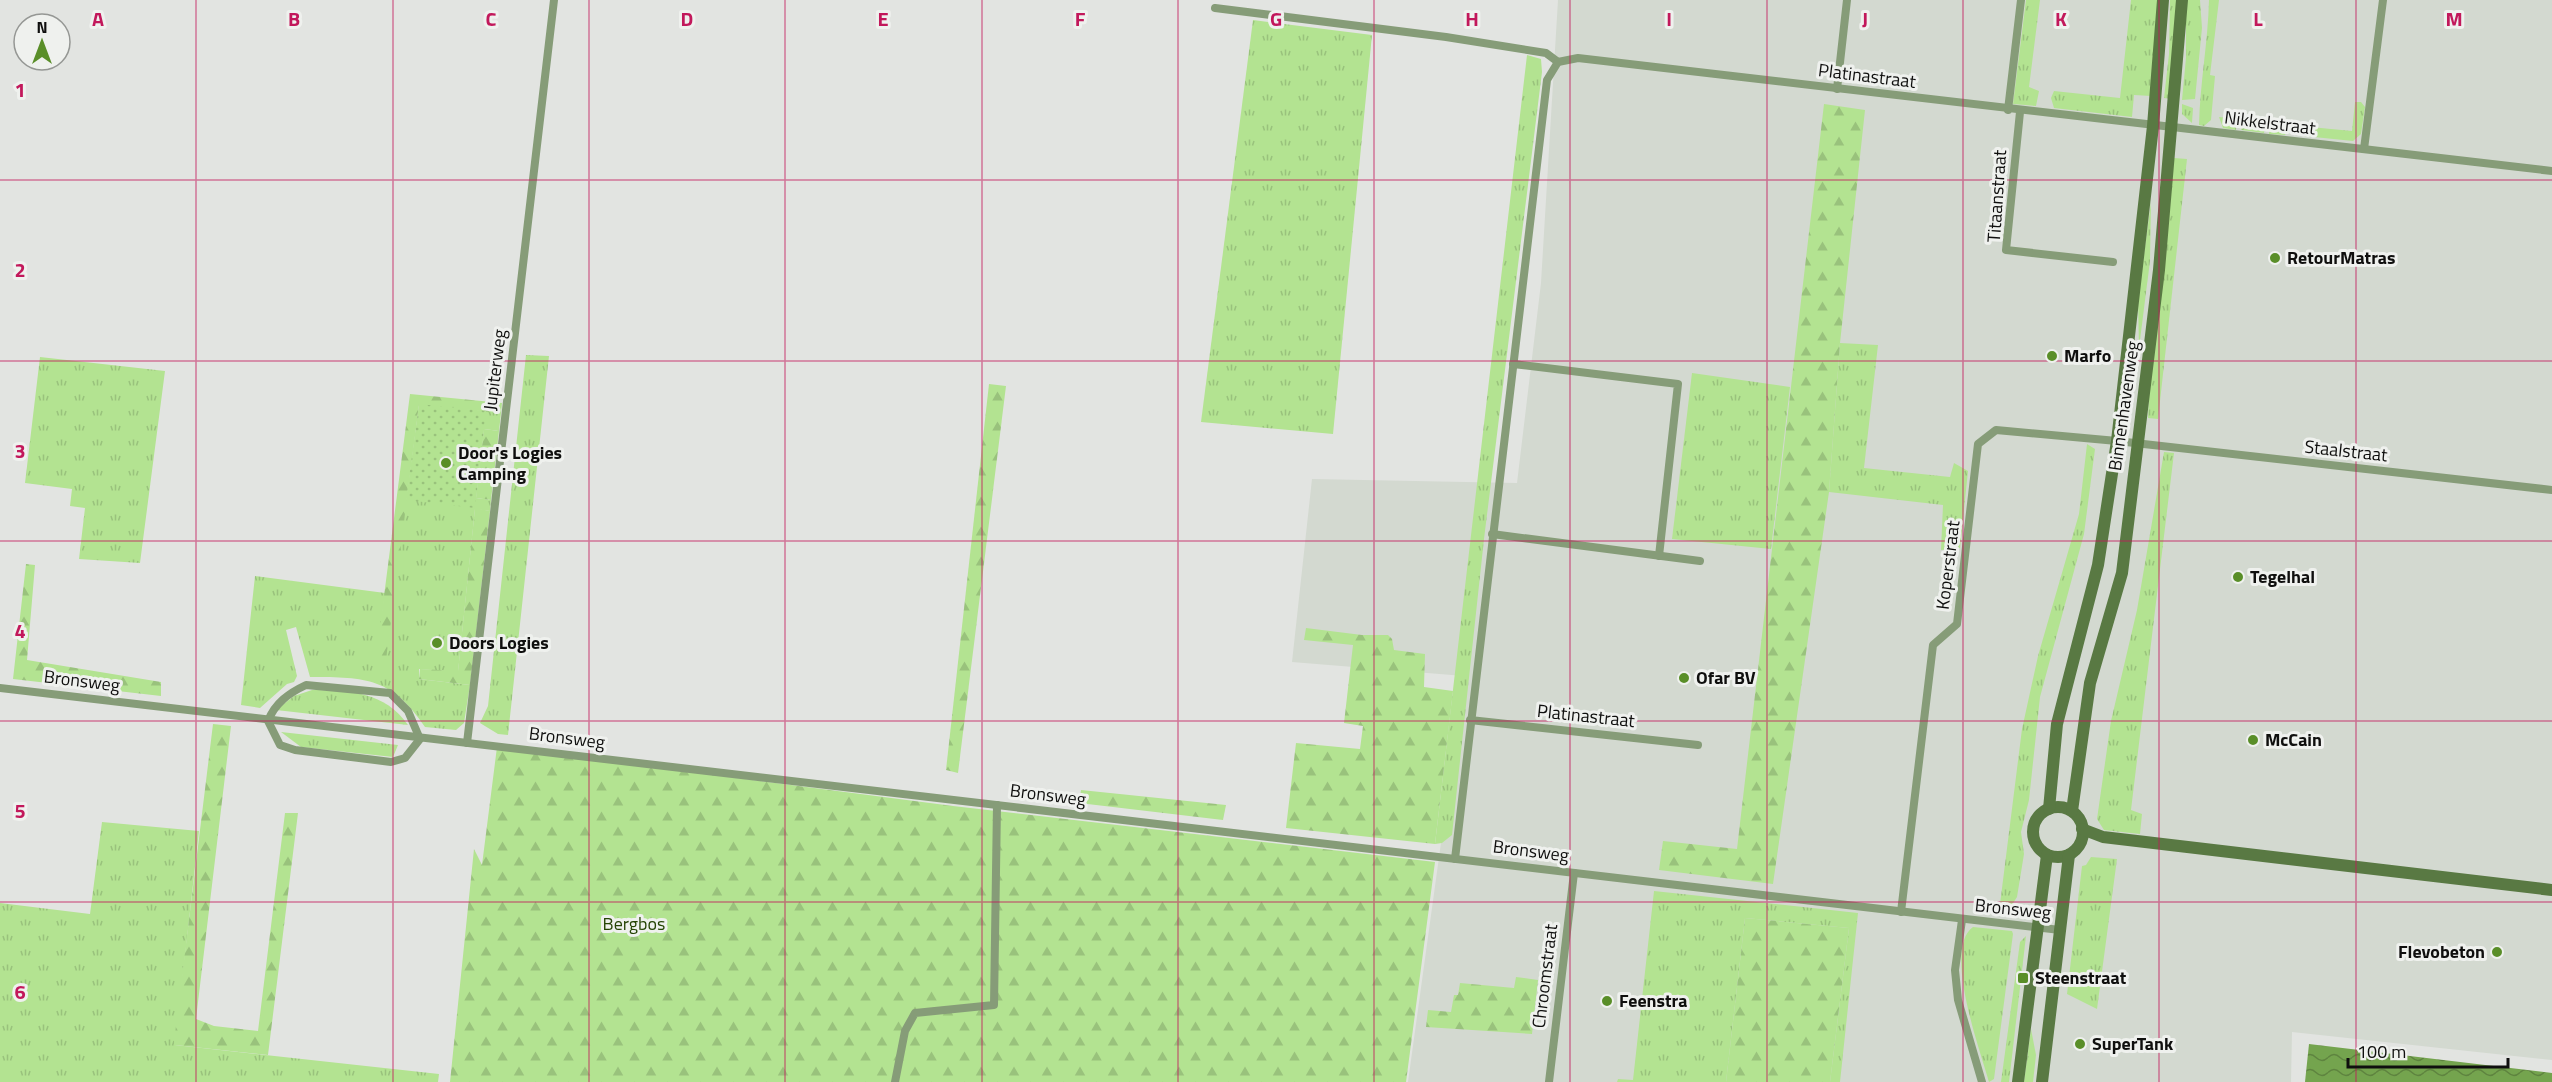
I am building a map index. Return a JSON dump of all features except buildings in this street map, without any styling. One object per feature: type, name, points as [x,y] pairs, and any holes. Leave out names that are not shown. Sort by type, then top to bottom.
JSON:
[{"type":"main road","name":"Binnenhavenweg","points":[[2049,809],[2057,724],[2098,565],[2117,441],[2153,126],[2163,0]]},
{"type":"main road","name":"Binnenhavenweg","points":[[2072,812],[2090,682],[2122,573],[2136,444],[2147,374],[2172,128],[2182,0]]},
{"type":"main road","points":[[2069,855],[2047,855],[2035,844],[2033,830],[2041,814],[2049,809],[2064,808],[2072,812],[2079,819],[2082,829],[2079,845]]},
{"type":"main road","points":[[2082,829],[2103,837],[2552,890]]},
{"type":"main road","points":[[2042,1082],[2069,855],[2079,845],[2103,837]]},
{"type":"main road","points":[[2018,1082],[2047,855]]},
{"type":"street","name":"Jupiterweg","points":[[467,743],[554,0]]},
{"type":"street","points":[[1837,89],[1848,0]]},
{"type":"street","points":[[2008,110],[2021,0]]},
{"type":"street","points":[[2364,149],[2383,0]]},
{"type":"street","points":[[1215,8],[1446,37],[1546,53],[1558,62],[1547,80],[1455,859]]},
{"type":"street","name":"Platinastraat","points":[[1558,62],[1578,58],[2020,112],[2172,128]]},
{"type":"street","name":"Titaanstraat","points":[[2020,112],[2006,250],[2113,262]]},
{"type":"street","name":"Nikkelstraat","points":[[2172,128],[2552,171]]},
{"type":"street","points":[[1512,364],[1678,384],[1659,556]]},
{"type":"street","name":"Koperstraat","points":[[1901,912],[1933,645],[1957,624],[1978,444],[1996,430],[2136,444]]},
{"type":"street","name":"Staalstraat","points":[[2136,444],[2552,490]]},
{"type":"street","points":[[1492,534],[1700,561]]},
{"type":"street","points":[[306,685],[376,691],[390,693],[408,711],[420,739],[405,758],[392,762],[295,750],[280,745],[268,721],[274,709],[289,693],[306,685]]},
{"type":"street","name":"Bronsweg","points":[[0,688],[2060,930]]},
{"type":"street","name":"Platinastraat","points":[[1470,720],[1698,745]]},
{"type":"street","name":"Bronsweg","points":[[895,1082],[905,1031],[915,1013],[994,1005],[997,805]]},
{"type":"street","name":"Chroomstraat","points":[[1549,1082],[1574,873]]},
{"type":"street","points":[[1962,920],[1955,970],[1958,1000],[1982,1082]]},
{"type":"shaded area","points":[[1558,0],[2552,0],[2552,1060],[2292,1032],[2291,1082],[1408,1082],[1464,676],[1292,662],[1312,479],[1517,483],[1541,283]]},
{"type":"green space","points":[[2026,0],[2040,0],[2029,87],[2039,91],[2036,106],[2013,104]]},
{"type":"green space","points":[[2131,0],[2159,0],[2151,96],[2134,95],[2132,117],[2054,108],[2051,98],[2054,91],[2120,98]]},
{"type":"green space","points":[[2170,0],[2179,0],[2171,99],[2164,98],[2169,54]]},
{"type":"green space","points":[[2186,0],[2200,0],[2202,28],[2195,99],[2182,100],[2186,58]]},
{"type":"green space","points":[[2209,0],[2219,0],[2210,75],[2215,76],[2211,120],[2204,126],[2199,125]]},
{"type":"green space","points":[[1253,20],[1372,35],[1333,434],[1201,422]]},
{"type":"green space","points":[[1527,55],[1541,59],[1542,72],[1484,539],[1452,835],[1442,843],[1435,844]]},
{"type":"green space","points":[[2355,102],[2361,102],[2365,107],[2361,134],[2353,141],[2304,136],[2300,126],[2352,131]]},
{"type":"green space","points":[[1824,104],[1865,110],[1840,343],[1829,492],[1773,884],[1659,870],[1663,841],[1737,849]]},
{"type":"green space","points":[[2182,104],[2193,108],[2192,123],[2182,114]]},
{"type":"green space","points":[[2219,117],[2237,119],[2236,130],[2223,128]]},
{"type":"green space","points":[[2247,120],[2265,122],[2264,133],[2241,130],[2242,124]]},
{"type":"green space","points":[[2270,123],[2291,125],[2285,135],[2269,134]]},
{"type":"green space","points":[[2174,158],[2187,159],[2158,419],[2148,418],[2149,395]]},
{"type":"green space","points":[[2151,202],[2150,261],[2139,348],[2138,299]]},
{"type":"green space","points":[[1840,343],[1878,345],[1864,468],[1950,477],[1954,463],[1968,471],[1960,548],[1941,550],[1943,505],[1829,492]]},
{"type":"green space","points":[[526,355],[549,356],[508,735],[498,734],[480,723],[488,706]]},
{"type":"green space","points":[[40,357],[165,371],[140,563],[79,559],[85,508],[70,506],[72,489],[25,483]]},
{"type":"green space","points":[[1692,373],[1790,387],[1771,549],[1672,539]]},
{"type":"green space","points":[[989,384],[1006,386],[958,773],[946,770]]},
{"type":"green space","points":[[410,394],[502,403],[501,413],[419,405],[385,667],[375,666]]},
{"type":"green space","name":"Door's Logies Camping","points":[[419,404],[486,411],[475,508],[406,500]]},
{"type":"green space","points":[[486,411],[501,413],[499,431],[484,429],[476,498],[491,500],[490,511],[475,509],[458,672],[419,669],[419,679],[470,685],[464,723],[456,730],[425,727],[401,699],[376,684],[347,678],[310,677],[296,627],[286,630],[297,676],[294,682],[287,684],[260,708],[241,705],[255,576],[385,593],[376,666],[381,666],[406,500]]},
{"type":"green space","points":[[484,429],[499,431],[491,500],[476,498]]},
{"type":"green space","points":[[2087,444],[2095,449],[2084,534],[2040,697],[2029,800],[2021,832],[2024,854],[2017,897],[2008,911],[1999,912],[2022,729],[2038,656],[2079,514]]},
{"type":"green space","points":[[2164,452],[2174,453],[2131,810],[2142,814],[2140,834],[2104,830],[2097,819],[2111,721],[2137,610]]},
{"type":"green space","points":[[475,508],[490,511],[470,685],[419,679],[420,669],[458,671]]},
{"type":"green space","points":[[26,564],[35,565],[27,660],[161,682],[161,696],[13,679]]},
{"type":"green space","points":[[1306,628],[1362,635],[1388,635],[1392,639],[1394,650],[1425,654],[1424,687],[1453,691],[1435,844],[1286,828],[1296,743],[1360,749],[1363,726],[1344,723],[1353,645],[1304,640]]},
{"type":"green space","points":[[312,690],[353,692],[378,699],[399,714],[408,725],[276,710],[294,696]]},
{"type":"green space","points":[[213,724],[231,726],[196,1019],[214,1026],[258,1031],[285,813],[298,813],[268,1055],[175,1045],[174,1042]]},
{"type":"green space","points":[[281,732],[398,745],[393,757],[301,747]]},
{"type":"green space","name":"Bergbos","points":[[497,747],[953,806],[1435,862],[1406,1082],[450,1082],[474,849],[482,865]]},
{"type":"green space","points":[[1081,790],[1226,805],[1223,820],[1079,803]]},
{"type":"green space","points":[[102,822],[199,831],[175,1045],[439,1074],[438,1082],[0,1082],[0,903],[90,914]]},
{"type":"green space","points":[[2091,857],[2117,859],[2097,1009],[2067,994],[2082,866],[2086,865]]},
{"type":"green space","points":[[1654,891],[1858,913],[1840,1082],[1830,1082],[1849,928],[1745,918],[1726,1082],[1617,1082],[1618,1079],[1633,1080]]},
{"type":"green space","points":[[1745,918],[1849,928],[1830,1082],[1726,1082]]},
{"type":"green space","points":[[1973,927],[2012,931],[2013,934],[1994,1079],[1989,1082],[1972,1026],[1962,978],[1961,956],[1964,939]]},
{"type":"green space","points":[[2026,936],[2009,1082],[2001,1082],[2020,942]]},
{"type":"green space","points":[[1516,977],[1538,980],[1532,1034],[1426,1027],[1428,1010],[1451,1012],[1454,995],[1458,995],[1460,983],[1514,988]]},
{"type":"green space","points":[[2031,1029],[2036,1055],[2033,1082],[2024,1082]]},
{"type":"water","points":[[2309,1044],[2552,1073],[2552,1082],[2305,1082]]},
{"type":"place","name":"RetourMatras","points":[[2275,258]]},
{"type":"place","name":"Marfo","points":[[2052,356]]},
{"type":"place","name":"Door's Logies Camping","points":[[446,463]]},
{"type":"place","name":"Tegelhal","points":[[2238,577]]},
{"type":"place","name":"Doors Logies","points":[[437,643]]},
{"type":"place","name":"Ofar BV","points":[[1684,678]]},
{"type":"place","name":"McCain","points":[[2253,740]]},
{"type":"place","name":"Flevobeton","points":[[2497,952]]},
{"type":"place","name":"Steenstraat","points":[[2023,978]]},
{"type":"place","name":"Feenstra","points":[[1607,1001]]},
{"type":"place","name":"SuperTank","points":[[2080,1044]]}]
